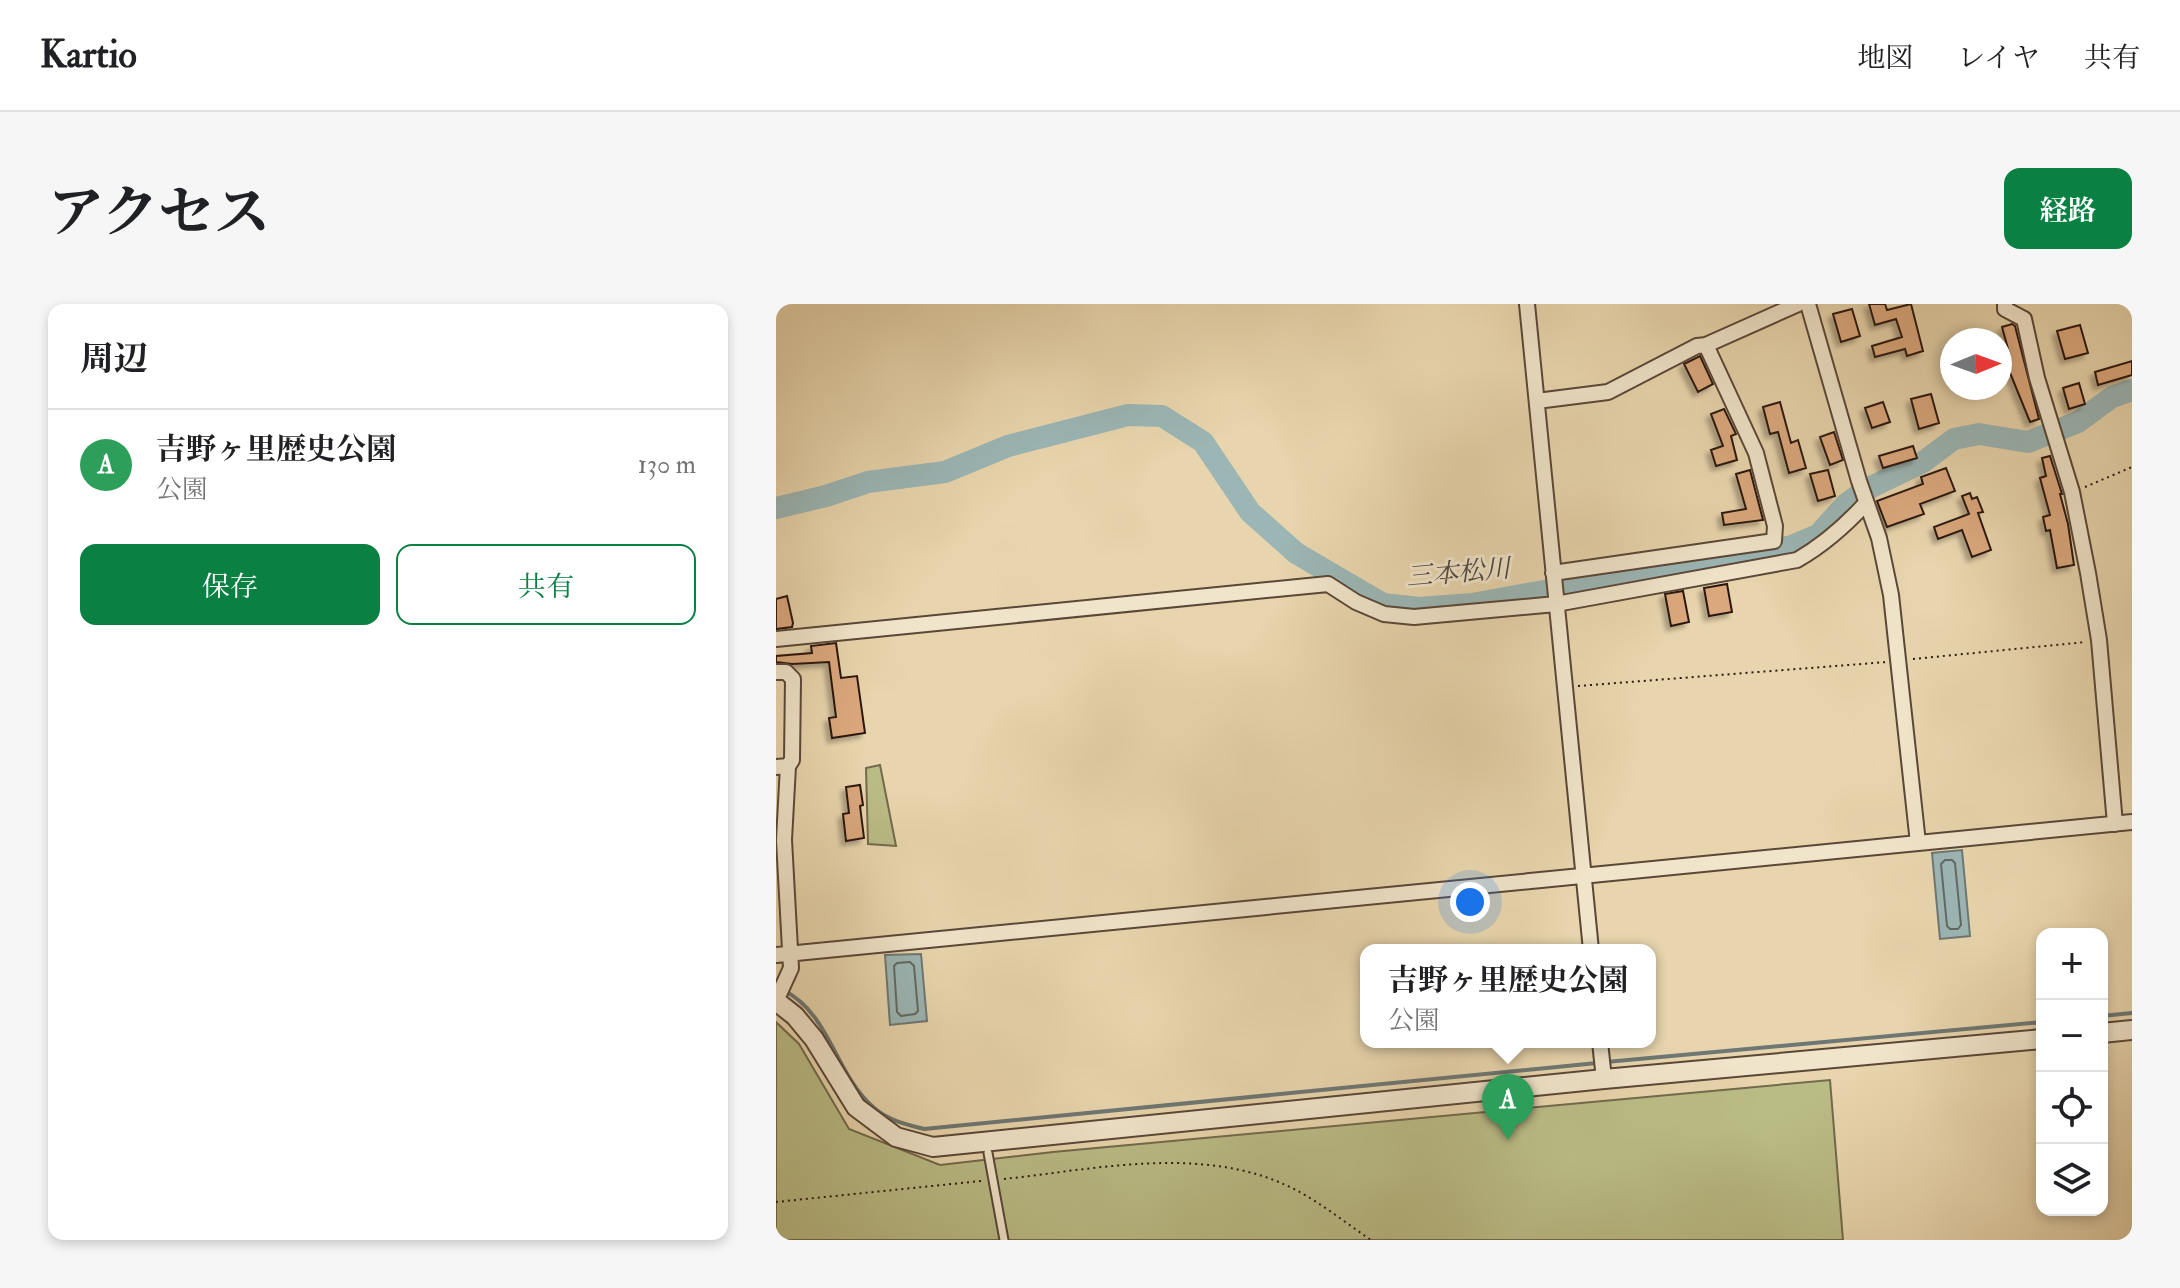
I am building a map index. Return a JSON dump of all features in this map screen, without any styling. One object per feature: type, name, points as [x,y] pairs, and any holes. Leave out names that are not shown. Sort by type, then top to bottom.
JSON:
[{"type":"street","points":[[1527,304],[1590,944]]},
{"type":"street","points":[[1537,401],[1608,392],[1697,346],[1706,345],[1798,304]]},
{"type":"street","points":[[1808,304],[1859,481],[1879,538],[1891,595],[1918,843]]},
{"type":"street","points":[[2005,304],[2005,309],[2024,319],[2037,378],[2072,492],[2099,640],[2115,824]]},
{"type":"street","points":[[1553,573],[1774,541],[1775,526],[1756,453],[1706,345]]},
{"type":"street","points":[[776,639],[1328,584],[1356,602],[1384,614],[1414,617],[1556,604],[1797,560],[1841,530],[1866,503]]},
{"type":"street","points":[[776,672],[786,672],[793,679],[792,760],[782,766],[792,954],[787,982],[776,1001],[795,1016],[814,1039],[856,1107],[896,1137],[933,1147],[1604,1079],[2036,1040]]},
{"type":"street","points":[[776,955],[2132,822]]},
{"type":"street","points":[[2108,1032],[2132,1030]]},
{"type":"street","points":[[1601,1048],[1604,1079]]},
{"type":"lane","points":[[988,1153],[1004,1240]]},
{"type":"path","points":[[2072,492],[2132,467]]},
{"type":"path","points":[[1566,687],[1899,661],[2099,640]]},
{"type":"path","points":[[776,1202],[1146,1164],[1197,1164],[1240,1170],[1293,1189],[1371,1240]]},
{"type":"green space","points":[[880,765],[896,846],[868,844],[866,768]]},
{"type":"green space","points":[[776,1022],[799,1044],[849,1129],[940,1165],[1830,1080],[1843,1240],[776,1240]]},
{"type":"water","points":[[1962,850],[1970,936],[1940,939],[1932,853]]},
{"type":"water","points":[[921,954],[927,1021],[890,1025],[885,955]]},
{"type":"building","points":[[1869,304],[1885,304],[1887,310],[1911,304],[1923,351],[1907,356],[1905,349],[1875,357],[1872,346],[1902,337],[1896,319],[1875,325]]},
{"type":"building","points":[[1852,309],[1860,336],[1841,342],[1833,314]]},
{"type":"building","points":[[2080,325],[2088,353],[2065,359],[2057,331]]},
{"type":"building","points":[[2015,326],[2039,419],[2030,422],[2012,378],[2012,328],[2002,327]]},
{"type":"building","points":[[1700,356],[1713,384],[1698,392],[1684,364]]},
{"type":"building","points":[[2132,361],[2132,375],[2098,385],[2095,372]]},
{"type":"building","points":[[2079,383],[2085,404],[2069,409],[2063,388]]},
{"type":"building","points":[[1931,394],[1939,423],[1919,429],[1911,399]]},
{"type":"building","points":[[1780,402],[1791,443],[1798,440],[1806,468],[1789,473],[1778,432],[1770,434],[1763,407]]},
{"type":"building","points":[[1883,402],[1890,422],[1872,428],[1865,408]]},
{"type":"building","points":[[1724,409],[1736,434],[1731,436],[1737,460],[1716,466],[1711,450],[1723,446],[1711,414]]},
{"type":"building","points":[[1834,432],[1843,460],[1830,465],[1820,437]]},
{"type":"building","points":[[1913,446],[1917,458],[1883,468],[1879,456]]},
{"type":"building","points":[[2050,456],[2062,494],[2074,565],[2057,568],[2050,530],[2046,531],[2043,517],[2050,515],[2040,478],[2046,476],[2042,458]]},
{"type":"building","points":[[1946,468],[1955,491],[1920,504],[1924,514],[1887,527],[1877,501],[1923,484],[1921,477]]},
{"type":"building","points":[[1750,470],[1763,520],[1724,525],[1722,513],[1746,509],[1736,474]]},
{"type":"building","points":[[1828,470],[1835,496],[1818,501],[1810,474]]},
{"type":"building","points":[[1970,493],[1972,499],[1977,497],[1983,512],[1978,513],[1991,550],[1972,557],[1962,530],[1938,539],[1934,527],[1969,514],[1962,496]]},
{"type":"building","points":[[1727,584],[1732,612],[1709,616],[1704,588]]},
{"type":"building","points":[[1683,591],[1689,622],[1671,626],[1665,594]]},
{"type":"building","points":[[787,596],[792,627],[776,629],[776,599]]},
{"type":"building","points":[[836,643],[841,678],[857,676],[865,733],[832,738],[829,718],[836,717],[829,662],[792,664],[776,662],[776,656],[812,653],[811,646]]},
{"type":"building","points":[[860,785],[864,838],[846,841],[843,814],[849,813],[846,787]]},
{"type":"waterway","name":"三本松川","points":[[776,508],[868,482],[945,472],[1008,446],[1128,415],[1162,416],[1203,442],[1250,512],[1296,553],[1383,604],[1419,608],[1472,604],[1792,546],[1818,535],[1846,504],[1865,490],[1923,462],[1954,439],[1979,434],[2028,442],[2078,422],[2112,397],[2132,390]]},
{"type":"waterway","points":[[783,990],[812,1013],[850,1078],[873,1107],[890,1118],[924,1129],[1597,1063]]},
{"type":"waterway","points":[[2108,1015],[2132,1013]]},
{"type":"waterway","points":[[1606,1062],[2036,1023]]},
{"type":"place","name":"吉野ヶ里歴史公園","points":[[1508,1140]]}]
